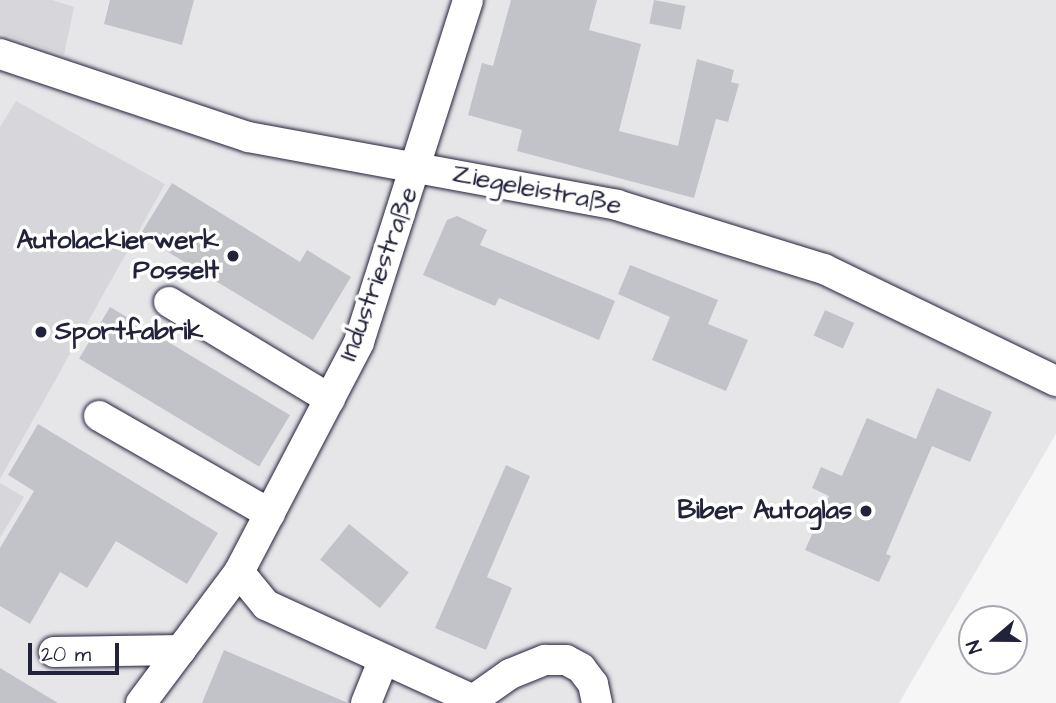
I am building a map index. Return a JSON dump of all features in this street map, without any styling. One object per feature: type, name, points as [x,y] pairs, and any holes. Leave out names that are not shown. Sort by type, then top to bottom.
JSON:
[{"type":"street","name":"Industriestraße","points":[[141,703],[239,572],[359,342],[418,166],[468,0]]},
{"type":"street","name":"Ziegeleistraße","points":[[0,54],[248,137],[418,166],[617,205],[824,269],[1056,381]]},
{"type":"street","points":[[169,302],[330,399]]},
{"type":"street","points":[[99,416],[270,514]]},
{"type":"street","points":[[239,572],[267,605],[383,661],[476,701],[510,674],[545,660],[566,660],[580,668],[593,684],[597,703]]},
{"type":"street","points":[[54,652],[181,650]]},
{"type":"street","points":[[366,703],[383,661]]},
{"type":"shaded area","points":[[0,0],[1056,0],[1056,434],[899,703],[0,703]]},
{"type":"shaded area","points":[[0,0],[52,0],[74,7],[64,55],[0,33]]},
{"type":"shaded area","name":"Sportfabrik","points":[[16,101],[165,184],[0,479],[0,127]]},
{"type":"shaded area","points":[[0,483],[24,497],[0,538]]},
{"type":"building","points":[[110,0],[194,0],[182,45],[104,24]]},
{"type":"building","points":[[511,0],[597,0],[589,30],[641,44],[619,131],[678,146],[697,59],[734,70],[731,82],[739,84],[728,122],[716,119],[694,198],[517,151],[522,130],[468,115],[482,63],[493,66]]},
{"type":"building","points":[[654,0],[685,6],[681,30],[649,24]]},
{"type":"building","name":"Autolackierwerk Posselt","points":[[172,183],[300,262],[307,250],[351,277],[313,340],[140,235]]},
{"type":"building","points":[[457,216],[487,230],[480,245],[615,301],[599,340],[499,298],[495,306],[423,275],[447,220]]},
{"type":"building","points":[[630,265],[718,300],[708,324],[748,340],[726,391],[652,360],[670,317],[618,294]]},
{"type":"building","points":[[110,307],[290,415],[259,467],[79,358]]},
{"type":"building","points":[[825,310],[854,323],[843,349],[814,336]]},
{"type":"building","name":"Biber Autoglas","points":[[937,388],[992,412],[970,462],[932,446],[886,554],[891,556],[879,582],[805,550],[829,496],[812,488],[821,467],[842,476],[867,418],[916,439]]},
{"type":"building","points":[[38,424],[218,533],[187,584],[116,541],[87,588],[60,572],[30,624],[0,606],[0,548],[34,491],[8,475]]},
{"type":"building","points":[[506,465],[530,476],[487,577],[512,588],[486,650],[435,628]]},
{"type":"building","points":[[349,524],[409,572],[380,608],[320,560]]},
{"type":"building","points":[[224,650],[348,703],[202,703]]},
{"type":"building","points":[[0,668],[58,703],[0,703]]},
{"type":"place","name":"Autolackierwerk Posselt","points":[[233,256]]},
{"type":"place","name":"Sportfabrik","points":[[41,332]]},
{"type":"place","name":"Biber Autoglas","points":[[866,511]]}]
